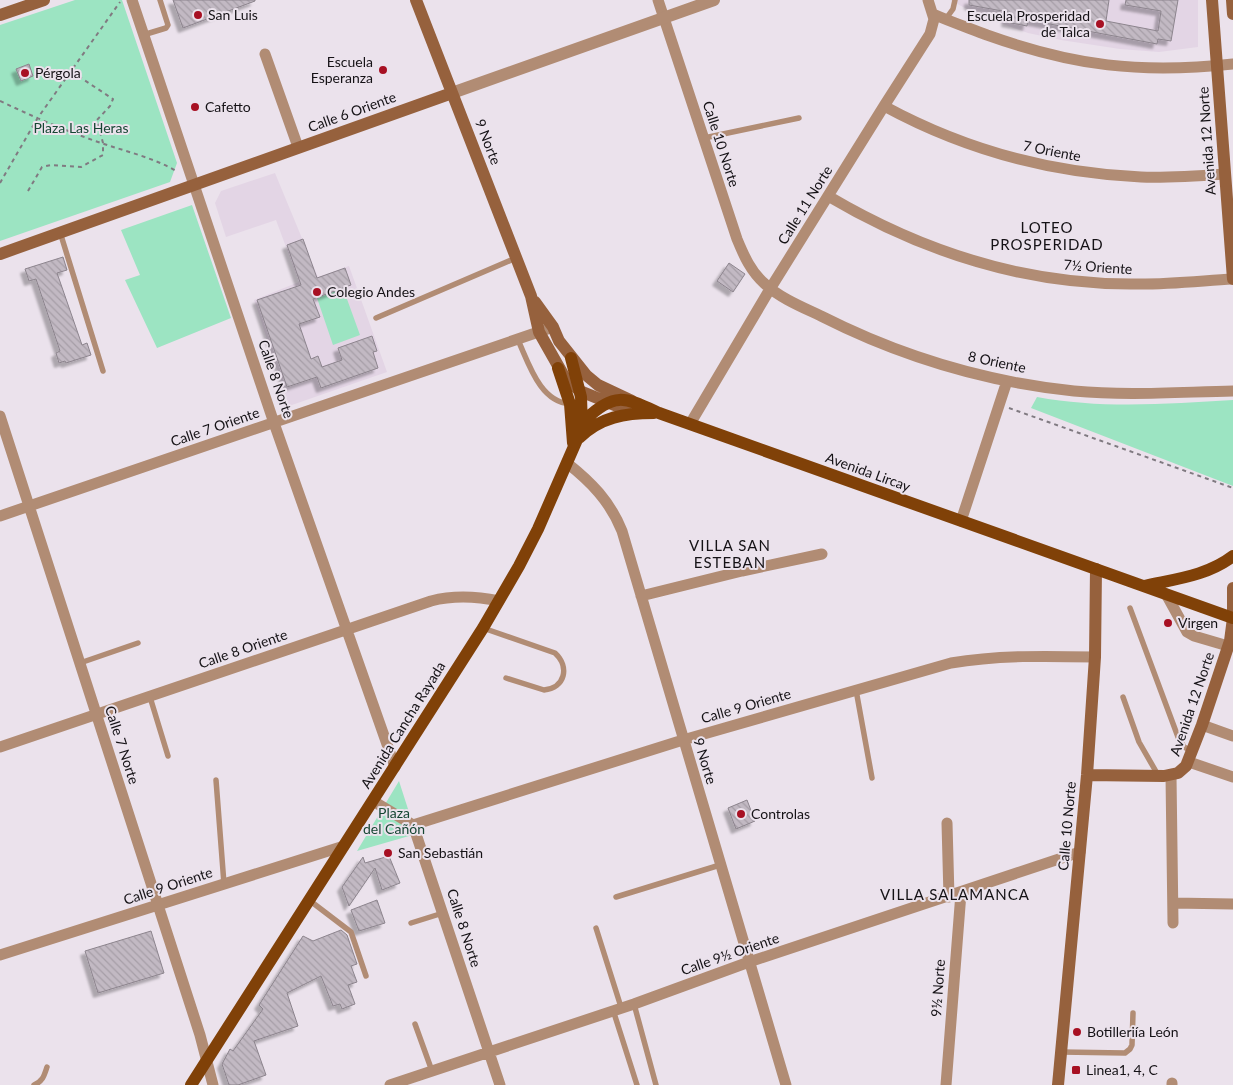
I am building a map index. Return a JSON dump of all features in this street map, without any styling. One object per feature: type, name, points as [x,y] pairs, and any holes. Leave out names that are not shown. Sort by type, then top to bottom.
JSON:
[{"type":"main road","points":[[0,15],[44,0]]},
{"type":"main road","name":"9 Norte","points":[[416,0],[531,296],[539,332],[558,368]]},
{"type":"main road","name":"Avenida 12 Norte","points":[[1212,0],[1233,279]]},
{"type":"main road","points":[[1232,0],[1233,14]]},
{"type":"main road","name":"Calle 6 Oriente","points":[[0,254],[452,93]]},
{"type":"main road","name":"9 Norte","points":[[531,296],[572,358]]},
{"type":"main road","points":[[572,358],[580,391],[582,428]]},
{"type":"main road","points":[[572,358],[586,375],[598,385],[633,407]]},
{"type":"main road","points":[[558,368],[565,378],[580,391],[606,403],[633,407]]},
{"type":"main road","points":[[558,368],[570,404],[574,447]]},
{"type":"main road","name":"Avenida Cancha Rayada","points":[[191,1085],[483,628],[538,529],[586,418],[606,403]]},
{"type":"main road","name":"Avenida Cancha Rayada","points":[[574,447],[579,439],[594,425],[633,407],[659,413]]},
{"type":"main road","name":"Avenida Lircay","points":[[659,413],[1233,618]]},
{"type":"main road","points":[[1142,586],[1209,571],[1233,556]]},
{"type":"main road","name":"Calle 10 Norte","points":[[1058,1085],[1087,775],[1095,657],[1096,569]]},
{"type":"main road","name":"Avenida 12 Norte","points":[[1188,761],[1228,646],[1233,618],[1233,588]]},
{"type":"main road","points":[[1087,775],[1165,776],[1188,761]]},
{"type":"street","name":"Calle 8 Norte","points":[[132,0],[274,423],[395,767]]},
{"type":"street","name":"Calle 10 Norte","points":[[658,0],[730,220],[744,254],[758,277],[770,289]]},
{"type":"street","name":"Calle 6 Oriente","points":[[452,93],[714,0]]},
{"type":"street","points":[[928,0],[933,14],[945,20],[1042,53],[1090,64],[1149,69],[1233,64]]},
{"type":"street","name":"Calle 11 Norte","points":[[690,424],[770,289],[930,34],[934,24],[933,14]]},
{"type":"street","points":[[265,54],[298,147]]},
{"type":"street","name":"7 Oriente","points":[[884,106],[916,123],[956,140],[1005,157],[1041,165],[1087,173],[1143,177],[1225,174]]},
{"type":"street","name":"7½ Oriente","points":[[828,196],[872,221],[913,240],[969,260],[1023,274],[1074,282],[1130,284],[1233,279]]},
{"type":"street","name":"8 Oriente","points":[[770,289],[836,324],[886,346],[943,365],[1007,381],[1074,391],[1105,393],[1233,391]]},
{"type":"street","name":"Calle 7 Oriente","points":[[0,516],[553,327]]},
{"type":"street","points":[[961,521],[1007,381]]},
{"type":"street","name":"Calle 7 Norte","points":[[0,416],[200,1035],[213,1085]]},
{"type":"street","name":"9 Norte","points":[[567,463],[594,487],[612,510],[622,531],[786,1085]]},
{"type":"street","points":[[641,596],[742,570],[822,554]]},
{"type":"street","points":[[1166,594],[1187,632],[1194,636],[1228,646]]},
{"type":"street","name":"Calle 8 Oriente","points":[[0,748],[443,598],[466,597],[499,601]]},
{"type":"street","name":"Calle 9 Oriente","points":[[413,825],[683,740],[928,669],[973,659],[1012,656],[1095,657]]},
{"type":"street","points":[[1202,725],[1233,736]]},
{"type":"street","points":[[1188,761],[1233,777]]},
{"type":"street","points":[[1165,776],[1173,923]]},
{"type":"street","points":[[373,801],[413,825]]},
{"type":"street","points":[[947,823],[949,897]]},
{"type":"street","name":"Calle 8 Norte","points":[[413,825],[500,1085]]},
{"type":"street","name":"Calle 9 Oriente","points":[[0,954],[344,846]]},
{"type":"street","name":"Calle 9½ Oriente","points":[[390,1085],[634,1004],[749,962],[1080,852]]},
{"type":"street","name":"9½ Norte","points":[[946,1085],[961,893]]},
{"type":"street","points":[[1173,903],[1233,904]]},
{"type":"lane","points":[[144,34],[166,28],[168,25],[160,0]]},
{"type":"lane","points":[[945,20],[953,9],[956,0]]},
{"type":"lane","points":[[703,138],[799,118]]},
{"type":"lane","points":[[60,232],[103,371]]},
{"type":"lane","points":[[376,318],[516,258]]},
{"type":"lane","points":[[518,340],[545,392],[561,404],[570,404]]},
{"type":"lane","points":[[1130,608],[1188,761]]},
{"type":"lane","points":[[483,628],[555,653],[562,659],[563,675],[550,689],[544,690],[506,678]]},
{"type":"lane","points":[[80,663],[138,643]]},
{"type":"lane","points":[[856,690],[872,778]]},
{"type":"lane","points":[[150,697],[168,756]]},
{"type":"lane","points":[[1123,697],[1139,742],[1165,776]]},
{"type":"lane","points":[[216,780],[224,884]]},
{"type":"lane","points":[[616,897],[720,865]]},
{"type":"lane","points":[[309,900],[351,932],[366,976]]},
{"type":"lane","points":[[411,923],[443,913]]},
{"type":"lane","points":[[596,928],[637,1085]]},
{"type":"lane","points":[[634,1004],[656,1085]]},
{"type":"lane","points":[[1061,1052],[1125,1053],[1132,1045],[1132,1013]]},
{"type":"lane","points":[[415,1024],[432,1071]]},
{"type":"lane","points":[[34,1085],[44,1078],[47,1067]]},
{"type":"path","points":[[0,184],[38,119],[121,0]]},
{"type":"path","points":[[28,191],[42,167],[51,165],[82,166],[104,155],[97,120],[113,100],[72,72]]},
{"type":"path","points":[[0,101],[38,119],[103,144],[142,156],[174,170],[195,184]]},
{"type":"path","points":[[1000,404],[1233,488]]},
{"type":"shaded area","name":"Escuela Prosperidad de Talca","points":[[950,0],[1198,0],[1198,47],[1159,52],[1120,49],[1061,40],[1028,33],[978,15]]},
{"type":"shaded area","name":"Colegio Andes","points":[[275,173],[318,277],[349,266],[387,372],[289,406],[254,300],[299,282],[276,220],[226,237],[215,203],[221,191]]},
{"type":"green space","name":"Plaza Las Heras","points":[[75,0],[122,0],[177,163],[170,182],[0,241],[0,25]]},
{"type":"green space","points":[[192,205],[231,318],[157,348],[125,280],[140,275],[121,230]]},
{"type":"green space","points":[[343,288],[360,335],[333,345],[317,298]]},
{"type":"green space","points":[[1037,397],[1061,401],[1110,404],[1159,404],[1233,400],[1233,486],[1031,408]]},
{"type":"green space","name":"Plaza del Cañón","points":[[399,781],[416,834],[357,851]]},
{"type":"building","name":"San Luis","points":[[173,0],[255,0],[255,1],[183,28]]},
{"type":"building","points":[[969,0],[1109,0],[1106,21],[1158,31],[1161,11],[1125,5],[1126,0],[1178,0],[1171,41],[1158,39],[1157,44],[1028,20],[1027,26],[1006,22],[1008,12],[969,5]]},
{"type":"building","name":"Pérgola","points":[[29,64],[33,76],[21,81],[16,69]]},
{"type":"building","points":[[303,239],[317,278],[345,268],[351,285],[313,299],[320,317],[299,324],[311,359],[318,356],[322,367],[342,360],[338,348],[372,336],[377,351],[373,352],[378,368],[321,388],[317,377],[287,387],[257,300],[301,285],[287,245]]},
{"type":"building","points":[[63,257],[67,270],[57,273],[82,345],[87,343],[91,355],[66,363],[65,361],[59,363],[56,353],[60,351],[36,279],[29,281],[25,269]]},
{"type":"building","points":[[729,263],[745,274],[733,292],[717,281]]},
{"type":"building","name":"Controlas","points":[[747,800],[755,821],[736,829],[728,808]]},
{"type":"building","points":[[389,856],[400,883],[382,890],[375,868],[349,906],[342,887],[363,857],[365,863]]},
{"type":"building","points":[[377,900],[385,923],[359,931],[351,910]]},
{"type":"building","points":[[341,930],[347,935],[357,964],[351,966],[357,982],[348,985],[355,1004],[342,1009],[340,1004],[333,1006],[321,976],[287,993],[298,1026],[254,1041],[266,1075],[238,1085],[229,1085],[222,1064],[230,1049],[233,1051],[263,1009],[259,1005],[303,936],[313,941]]},
{"type":"building","points":[[151,931],[164,973],[98,993],[85,951]]},
{"type":"place","name":"San Luis","points":[[198,15]]},
{"type":"place","name":"Escuela Prosperidad de Talca","points":[[1100,24]]},
{"type":"place","name":"Escuela Esperanza","points":[[383,70]]},
{"type":"place","name":"Pérgola","points":[[25,73]]},
{"type":"place","name":"Cafetto","points":[[195,107]]},
{"type":"place","name":"Colegio Andes","points":[[317,292]]},
{"type":"place","name":"Virgen","points":[[1168,623]]},
{"type":"place","name":"Controlas","points":[[741,814]]},
{"type":"place","name":"San Sebastián","points":[[388,853]]},
{"type":"place","name":"Botilleriía León","points":[[1077,1032]]},
{"type":"place","name":"Linea1, 4, C","points":[[1076,1070]]},
{"type":"district","name":"LOTEO PROSPERIDAD","points":[[1047,236]]},
{"type":"district","name":"VILLA SAN ESTEBAN","points":[[730,554]]},
{"type":"district","name":"VILLA SALAMANCA","points":[[955,895]]}]
